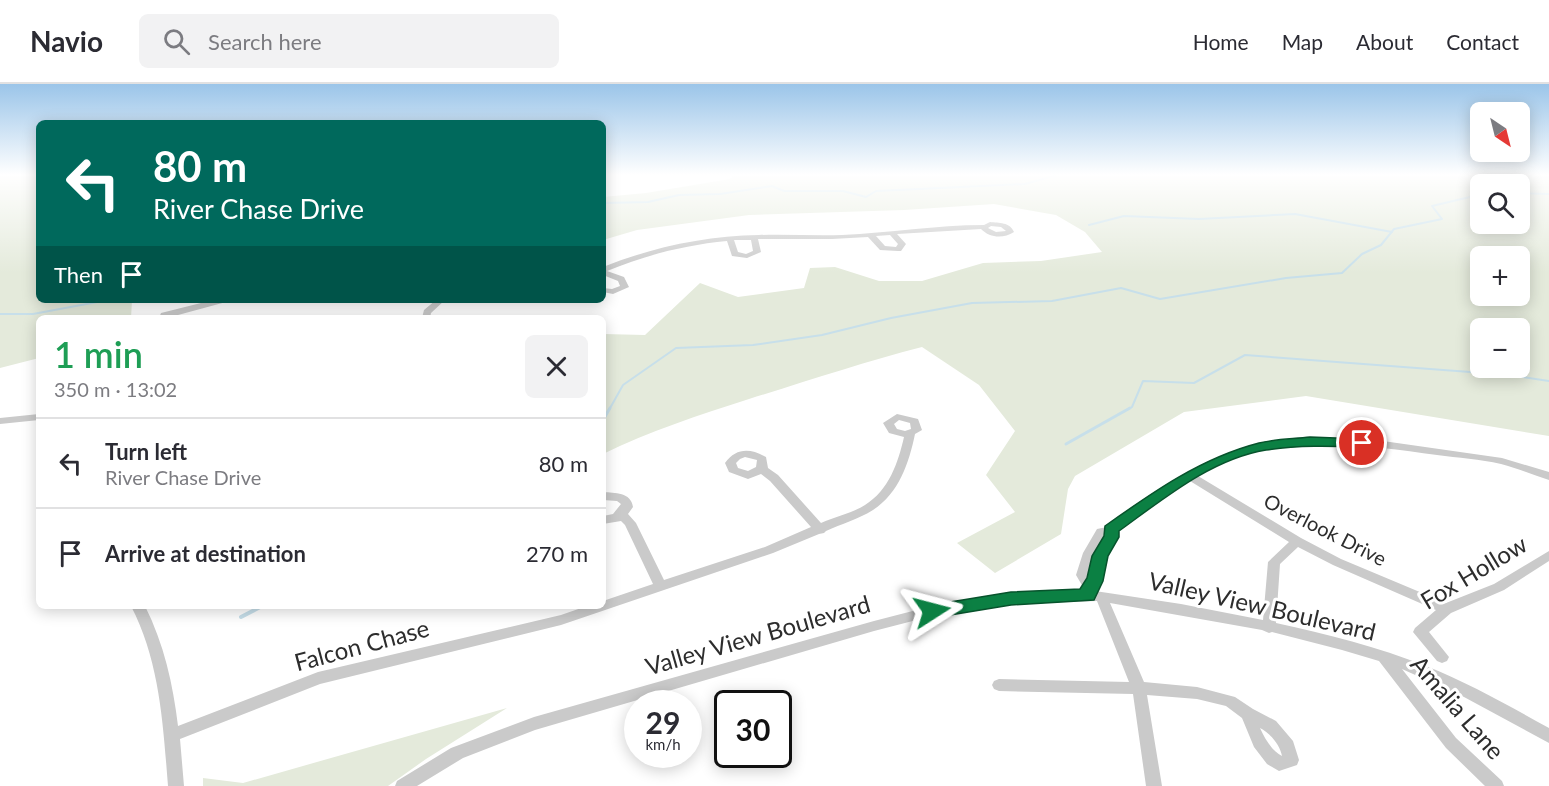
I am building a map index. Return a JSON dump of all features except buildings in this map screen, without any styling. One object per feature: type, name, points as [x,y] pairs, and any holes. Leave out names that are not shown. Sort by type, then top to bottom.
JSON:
[{"type":"street","points":[[606,270],[642,254],[729,239],[822,238],[948,227],[984,227]]},
{"type":"street","points":[[870,235],[883,248],[898,249],[902,244],[892,233]]},
{"type":"street","points":[[729,239],[735,254],[747,256],[757,252],[754,237]]},
{"type":"street","points":[[606,272],[621,279],[625,287],[613,292],[606,291]]},
{"type":"street","points":[[170,315],[212,303]]},
{"type":"street","points":[[426,315],[438,303]]},
{"type":"street","points":[[0,421],[36,417]]},
{"type":"street","name":"Falcon Chase","points":[[606,605],[769,550],[868,508],[882,498],[896,480],[907,453],[910,434]]},
{"type":"street","points":[[1154,786],[1139,688],[1093,592],[1100,556],[1112,537],[1111,530],[1210,464],[1262,447],[1310,442],[1376,443],[1502,461],[1549,476]]},
{"type":"street","points":[[762,469],[774,478],[820,530]]},
{"type":"street","name":"Overlook Drive","points":[[1190,476],[1297,541],[1337,562],[1446,609]]},
{"type":"street","points":[[606,496],[615,495],[624,499],[627,507],[622,515],[606,519]]},
{"type":"street","points":[[622,515],[630,523],[661,586]]},
{"type":"street","points":[[1269,628],[1274,562],[1297,541]]},
{"type":"street","name":"Fox Hollow","points":[[1442,657],[1420,632],[1446,609],[1499,587],[1549,555]]},
{"type":"street","name":"Valley View Boulevard","points":[[403,786],[457,753],[534,724],[874,626],[932,611],[1011,598],[1093,592],[1324,639],[1384,657],[1432,676],[1507,712],[1549,736]]},
{"type":"street","points":[[140,609],[146,620],[166,689],[176,786]]},
{"type":"street","name":"Falcon Chase","points":[[172,735],[318,678],[561,620],[594,609]]},
{"type":"street","name":"Amalia Lane","points":[[1384,657],[1451,743],[1497,786]]},
{"type":"street","points":[[999,686],[1139,688],[1197,693],[1230,700],[1248,714]]},
{"type":"green space","points":[[0,208],[36,208],[36,303],[132,303],[131,315],[36,315],[36,359],[0,368]]},
{"type":"green space","points":[[606,208],[938,208],[904,210],[749,215],[637,230],[606,239]]},
{"type":"green space","points":[[1015,208],[1470,208],[1470,234],[1530,234],[1530,208],[1549,208],[1549,436],[1306,396],[1184,412],[1075,476],[1068,489],[1061,534],[995,573],[957,543],[1015,512],[986,475],[1015,431],[979,385],[922,347],[712,411],[656,431],[606,453],[606,334],[645,335],[700,283],[738,297],[804,288],[810,268],[835,267],[879,281],[922,281],[983,263],[1041,261],[1102,252],[1085,232],[1056,215]]},
{"type":"green space","points":[[507,708],[388,786],[203,786],[203,778],[243,783]]},
{"type":"waterway","points":[[1392,232],[1394,229],[1442,219],[1433,208]]},
{"type":"waterway","points":[[1089,225],[1124,216],[1199,219],[1295,214],[1392,232]]},
{"type":"waterway","points":[[609,410],[623,385],[676,348],[753,345],[822,335],[891,318],[972,303],[1052,301],[1121,288],[1160,299],[1286,278],[1342,273],[1362,254],[1381,245],[1392,232]]},
{"type":"waterway","points":[[0,314],[33,314],[92,303]]},
{"type":"waterway","points":[[1127,410],[1132,407],[1143,381],[1194,383],[1245,355],[1510,375],[1549,381]]},
{"type":"waterway","points":[[606,415],[610,408]]},
{"type":"waterway","points":[[1066,444],[1130,408]]},
{"type":"waterway","points":[[241,617],[256,609]]},
{"type":"route","points":[[932,611],[1011,598],[1088,595],[1089,586],[1095,581],[1100,556],[1112,537],[1111,530],[1150,501],[1210,464],[1262,447],[1310,442],[1362,443]]}]
